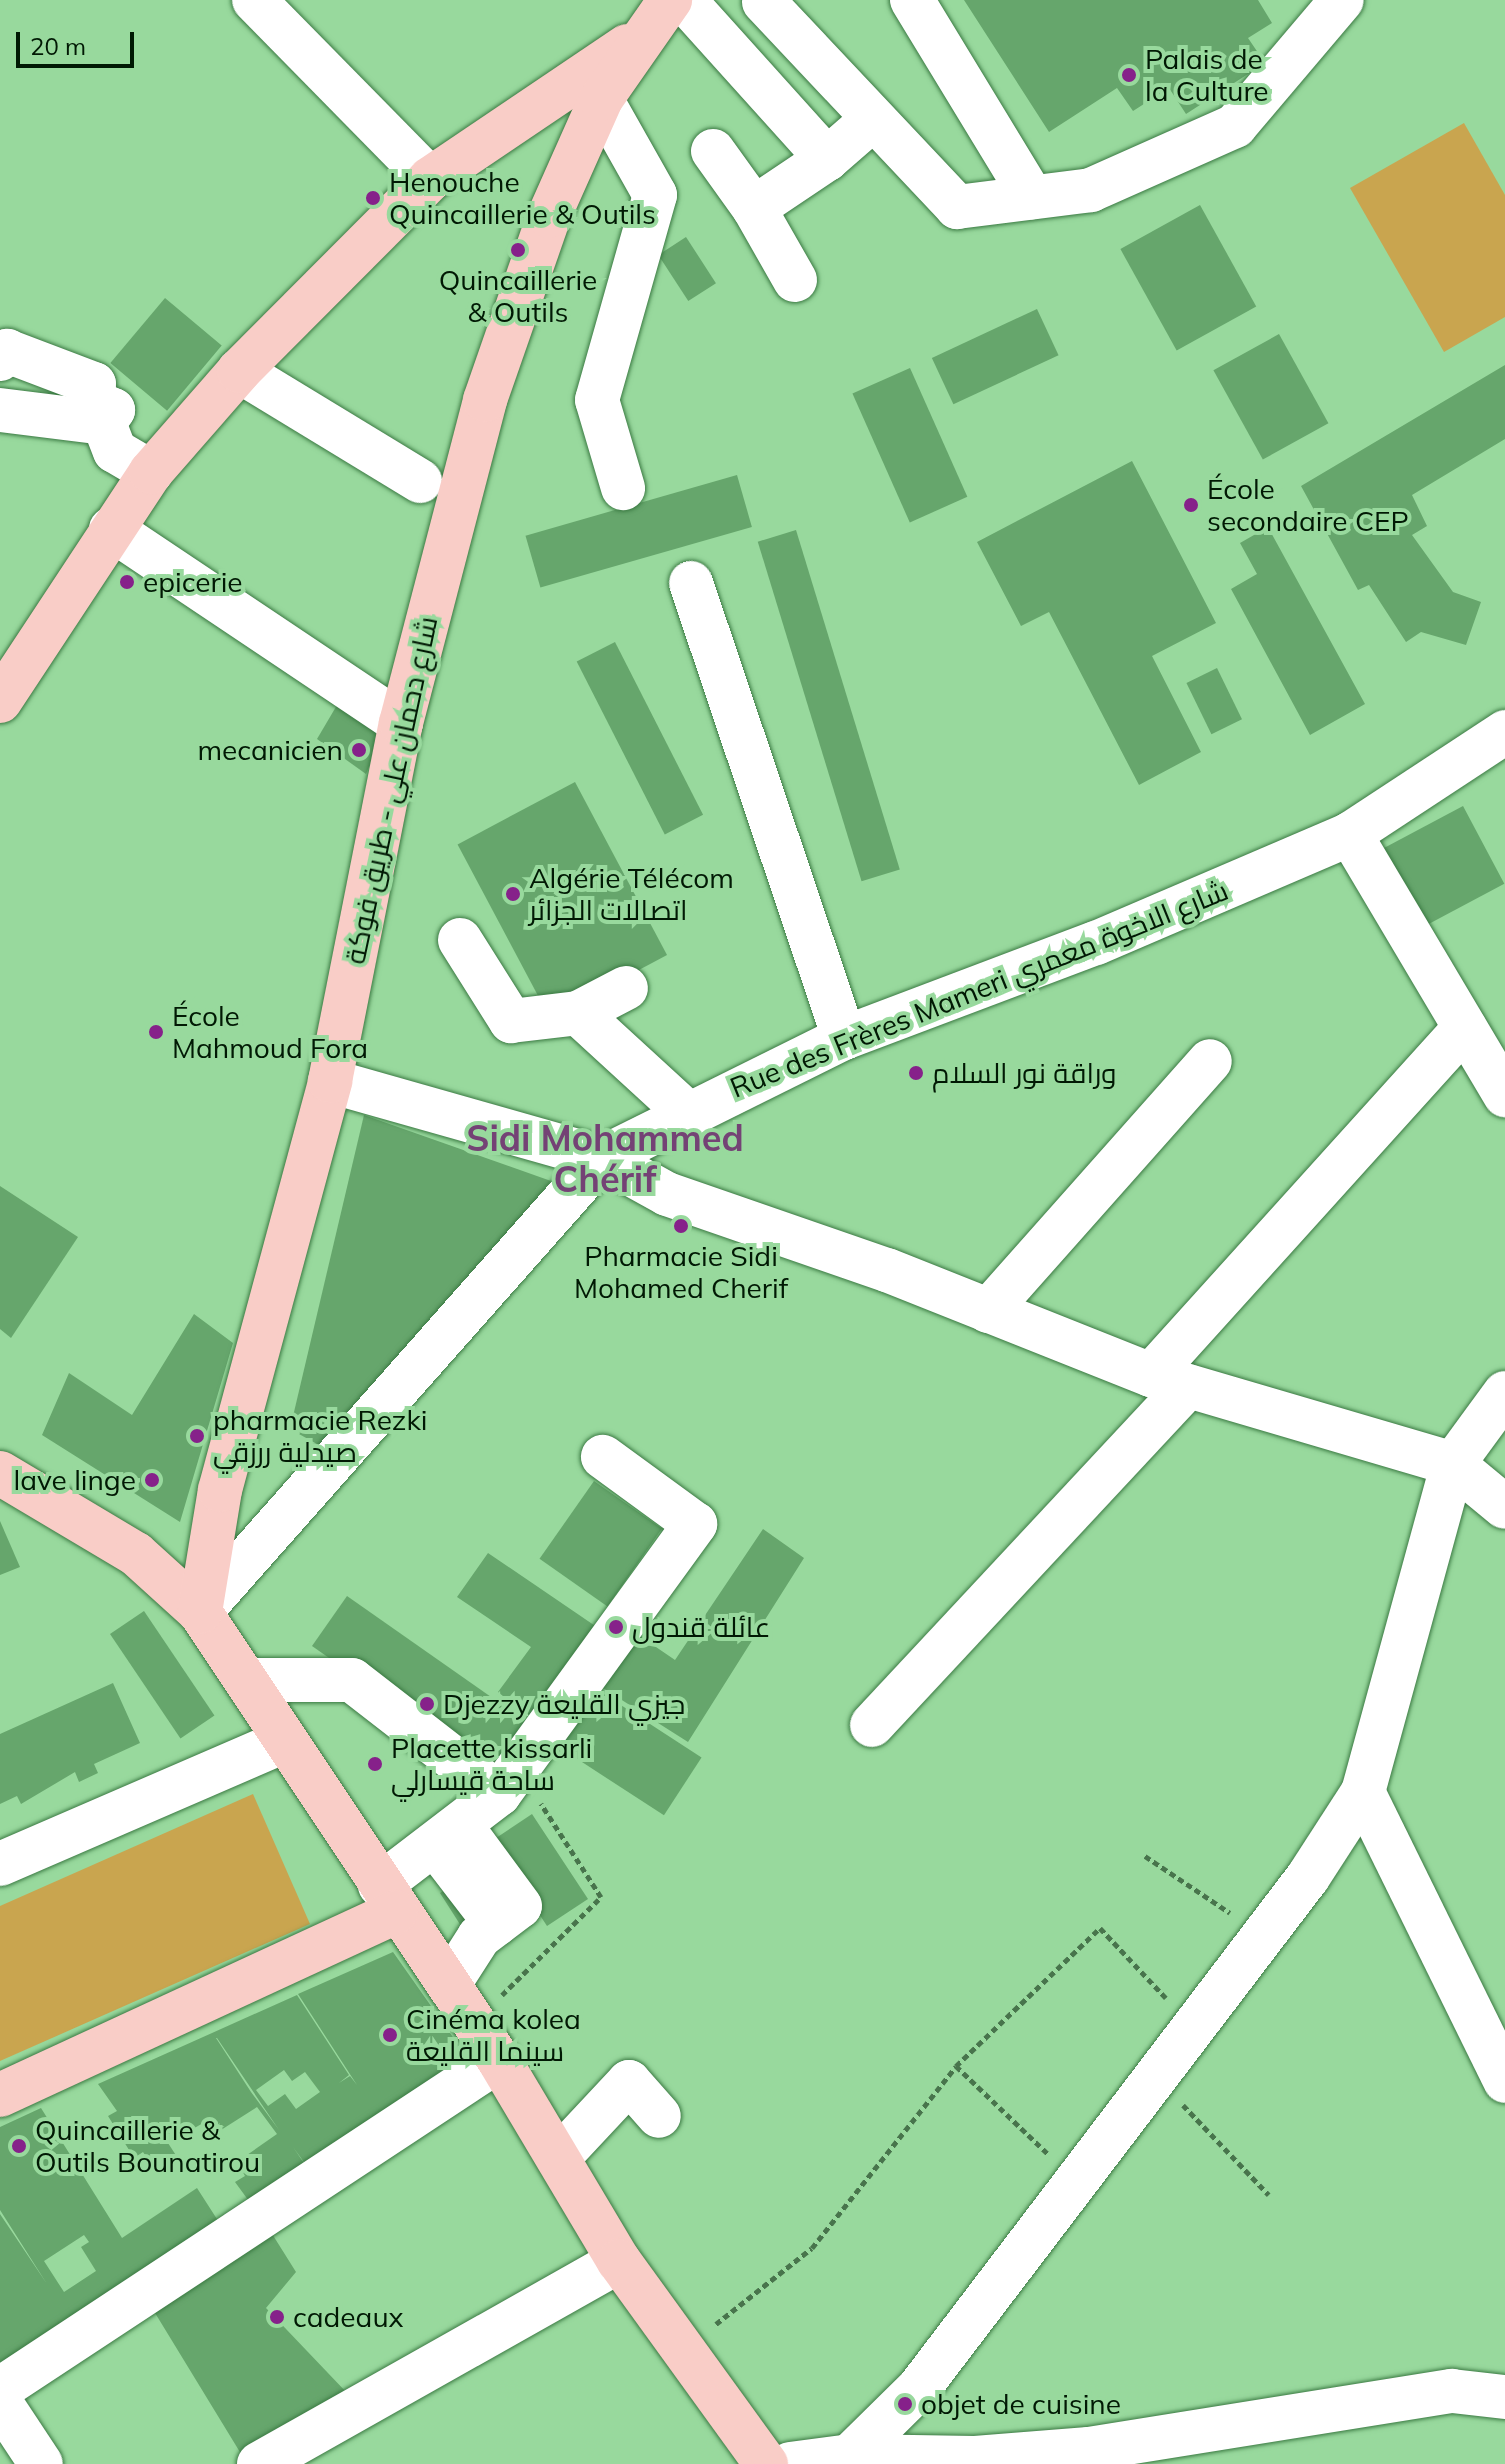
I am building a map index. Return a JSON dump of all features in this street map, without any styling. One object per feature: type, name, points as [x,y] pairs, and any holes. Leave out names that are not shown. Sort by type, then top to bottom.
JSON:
[{"type":"main road","points":[[0,701],[151,472],[239,371],[430,179],[658,17]]},
{"type":"main road","name":"شارع دحمان علي - طريق فوكة","points":[[200,1612],[220,1490],[330,1081],[401,723],[485,400],[549,216],[601,99],[658,17]]},
{"type":"main road","points":[[5,1480],[136,1554],[200,1612],[248,1680],[282,1742],[499,2060],[619,2261],[766,2464]]},
{"type":"main road","points":[[0,2095],[388,1898]]},
{"type":"street","points":[[254,0],[430,179]]},
{"type":"street","points":[[684,0],[827,159]]},
{"type":"street","points":[[912,0],[1032,197]]},
{"type":"street","points":[[764,2],[957,207],[1091,190],[1235,126],[1342,0]]},
{"type":"street","points":[[601,99],[655,195],[597,400],[623,488]]},
{"type":"street","points":[[754,208],[827,159],[872,120]]},
{"type":"street","points":[[713,151],[754,208],[795,280]]},
{"type":"street","points":[[0,359],[7,351],[94,384],[92,401],[113,410],[104,423]]},
{"type":"street","points":[[239,371],[420,481]]},
{"type":"street","points":[[0,410],[104,423]]},
{"type":"street","points":[[104,423],[115,451],[151,472]]},
{"type":"street","points":[[111,529],[401,723]]},
{"type":"street","points":[[691,583],[844,1038]]},
{"type":"street","name":"Rue des Frères Mameri شارع الاخوة معمري","points":[[200,1612],[602,1158],[685,1111],[844,1038],[1096,943],[1350,834],[1505,732]]},
{"type":"street","points":[[1350,834],[1505,1095]]},
{"type":"street","points":[[460,940],[511,1021],[578,1013],[626,988]]},
{"type":"street","points":[[578,1013],[685,1111]]},
{"type":"street","points":[[872,1725],[1169,1381],[1465,1028]]},
{"type":"street","points":[[988,1311],[1210,1061]]},
{"type":"street","points":[[330,1081],[602,1158],[667,1194],[988,1311],[1169,1381],[1453,1464],[1505,1507]]},
{"type":"street","points":[[850,2456],[919,2388],[1155,2076],[1197,2031],[1363,1792],[1453,1464],[1505,1393]]},
{"type":"street","points":[[388,1898],[449,1837],[499,1794],[695,1524],[603,1457]]},
{"type":"street","points":[[248,1680],[352,1680],[499,1794]]},
{"type":"street","points":[[0,1864],[282,1742]]},
{"type":"street","points":[[1363,1792],[1505,2081]]},
{"type":"street","points":[[449,1837],[520,1906],[479,1937],[449,1984]]},
{"type":"street","points":[[0,2389],[499,2060]]},
{"type":"street","points":[[558,2158],[629,2082],[659,2116]]},
{"type":"street","points":[[259,2464],[619,2261]]},
{"type":"street","points":[[790,2464],[850,2456],[975,2458],[1089,2449],[1452,2391],[1505,2397]]},
{"type":"street","points":[[0,2402],[41,2464]]},
{"type":"path","points":[[1145,1856],[1266,1935]]},
{"type":"path","points":[[683,2350],[812,2248],[956,2066],[1100,1928],[1197,2031]]},
{"type":"path","points":[[956,2066],[1076,2182]]},
{"type":"path","points":[[1155,2076],[1269,2195]]},
{"type":"shaded area","points":[[1464,123],[1505,195],[1505,317],[1444,352],[1350,188]]},
{"type":"shaded area","points":[[253,1794],[310,1924],[0,2061],[0,1906]]},
{"type":"building","name":"Palais de la Culture","points":[[964,0],[1258,0],[1272,23],[1248,38],[1265,63],[1186,114],[1169,88],[1133,111],[1117,88],[1049,132]]},
{"type":"building","points":[[1200,205],[1256,306],[1177,351],[1120,249]]},
{"type":"building","points":[[686,237],[716,283],[688,301],[658,255]]},
{"type":"building","points":[[165,298],[222,346],[167,411],[110,363]]},
{"type":"building","points":[[1037,309],[1059,355],[953,404],[932,358]]},
{"type":"building","points":[[1279,334],[1328,423],[1263,460],[1213,370]]},
{"type":"building","points":[[1505,365],[1505,439],[1412,495],[1427,526],[1412,535],[1453,592],[1481,602],[1466,645],[1421,632],[1406,642],[1369,585],[1358,590],[1301,486]]},
{"type":"building","points":[[910,368],[967,497],[910,522],[852,394]]},
{"type":"building","points":[[1132,461],[1216,623],[1152,656],[1201,752],[1139,785],[1049,612],[1021,626],[977,542]]},
{"type":"building","points":[[737,475],[752,527],[540,588],[526,536]]},
{"type":"building","points":[[1268,527],[1365,704],[1310,735],[1231,589],[1257,574],[1240,543]]},
{"type":"building","points":[[796,530],[900,869],[862,881],[758,542]]},
{"type":"building","points":[[615,642],[703,815],[665,834],[577,662]]},
{"type":"building","points":[[1217,668],[1242,719],[1211,734],[1186,683]]},
{"type":"building","points":[[340,700],[385,728],[366,774],[317,739]]},
{"type":"building","points":[[575,782],[667,955],[550,1017],[458,844]]},
{"type":"building","points":[[1463,806],[1504,884],[1424,926],[1383,849]]},
{"type":"building","points":[[364,1115],[551,1181],[335,1454],[290,1429]]},
{"type":"building","points":[[0,1186],[78,1237],[11,1338],[0,1329]]},
{"type":"building","points":[[194,1314],[233,1343],[180,1522],[42,1435],[69,1373],[132,1415]]},
{"type":"building","points":[[594,1481],[662,1529],[607,1606],[540,1559]]},
{"type":"building","points":[[0,1521],[20,1567],[0,1575]]},
{"type":"building","points":[[763,1529],[804,1558],[688,1742],[595,1683],[634,1632],[675,1660]]},
{"type":"building","points":[[488,1553],[607,1634],[539,1725],[498,1692],[531,1647],[457,1597]]},
{"type":"building","points":[[347,1596],[539,1730],[504,1780],[312,1646]]},
{"type":"building","points":[[144,1611],[214,1715],[180,1738],[110,1634]]},
{"type":"building","points":[[113,1683],[140,1743],[94,1764],[98,1773],[79,1782],[75,1772],[21,1804],[17,1796],[0,1804],[0,1734]]},
{"type":"building","points":[[590,1685],[702,1757],[664,1815],[552,1743]]},
{"type":"building","points":[[532,1814],[588,1899],[547,1926],[530,1900],[470,1940],[440,1893],[498,1855],[490,1842]]},
{"type":"building","points":[[393,1952],[469,2060],[309,2169],[293,2147],[308,2169],[254,2208],[235,2182],[245,2176],[237,2162],[277,2134],[257,2107],[221,2130],[212,2118],[168,2143],[179,2160],[158,2174],[143,2152],[134,2158],[108,2116],[117,2111],[98,2084],[297,1995],[349,2075],[339,2083],[350,2076],[357,2085],[298,1994]],"holes":[[[217,2038],[279,2130],[251,2092]],[[284,2070],[292,2081],[305,2072],[320,2092],[296,2109],[285,2094],[268,2106],[256,2090]]]},
{"type":"building","points":[[41,2108],[122,2238],[197,2188],[224,2230],[0,2371],[0,2214],[47,2284],[0,2210],[0,2127]],"holes":[[[84,2235],[89,2242],[81,2247],[96,2271],[64,2292],[44,2261]]]},
{"type":"building","points":[[269,2229],[296,2272],[266,2308],[348,2394],[246,2462],[152,2308]]},
{"type":"place","name":"Palais de la Culture","points":[[1129,75]]},
{"type":"place","name":"Henouche Quincaillerie & Outils","points":[[373,198]]},
{"type":"place","name":"Quincaillerie & Outils","points":[[518,250]]},
{"type":"place","name":"École secondaire CEP","points":[[1191,505]]},
{"type":"place","name":"epicerie","points":[[127,582]]},
{"type":"place","name":"mecanicien","points":[[359,750]]},
{"type":"place","name":"Algérie Télécom اتصالات الجزائر","points":[[513,894]]},
{"type":"place","name":"École Mahmoud Fora","points":[[156,1032]]},
{"type":"place","name":"وراقة نور السلام","points":[[916,1073]]},
{"type":"place","name":"Pharmacie Sidi Mohamed Cherif","points":[[681,1226]]},
{"type":"place","name":"pharmacie Rezki صيدلية ررزقي","points":[[197,1436]]},
{"type":"place","name":"lave linge","points":[[152,1480]]},
{"type":"place","name":"عائلة قندول","points":[[616,1627]]},
{"type":"place","name":"Djezzy جيزي القليعة","points":[[427,1704]]},
{"type":"place","name":"Placette kissarli ساحة قيسارلي","points":[[375,1764]]},
{"type":"place","name":"Cinéma kolea سينما القليعة","points":[[390,2035]]},
{"type":"place","name":"Quincaillerie & Outils Bounatirou","points":[[19,2146]]},
{"type":"place","name":"cadeaux","points":[[277,2317]]},
{"type":"place","name":"objet de cuisine","points":[[905,2404]]},
{"type":"district","name":"Sidi Mohammed Chérif","points":[[605,1158]]}]
